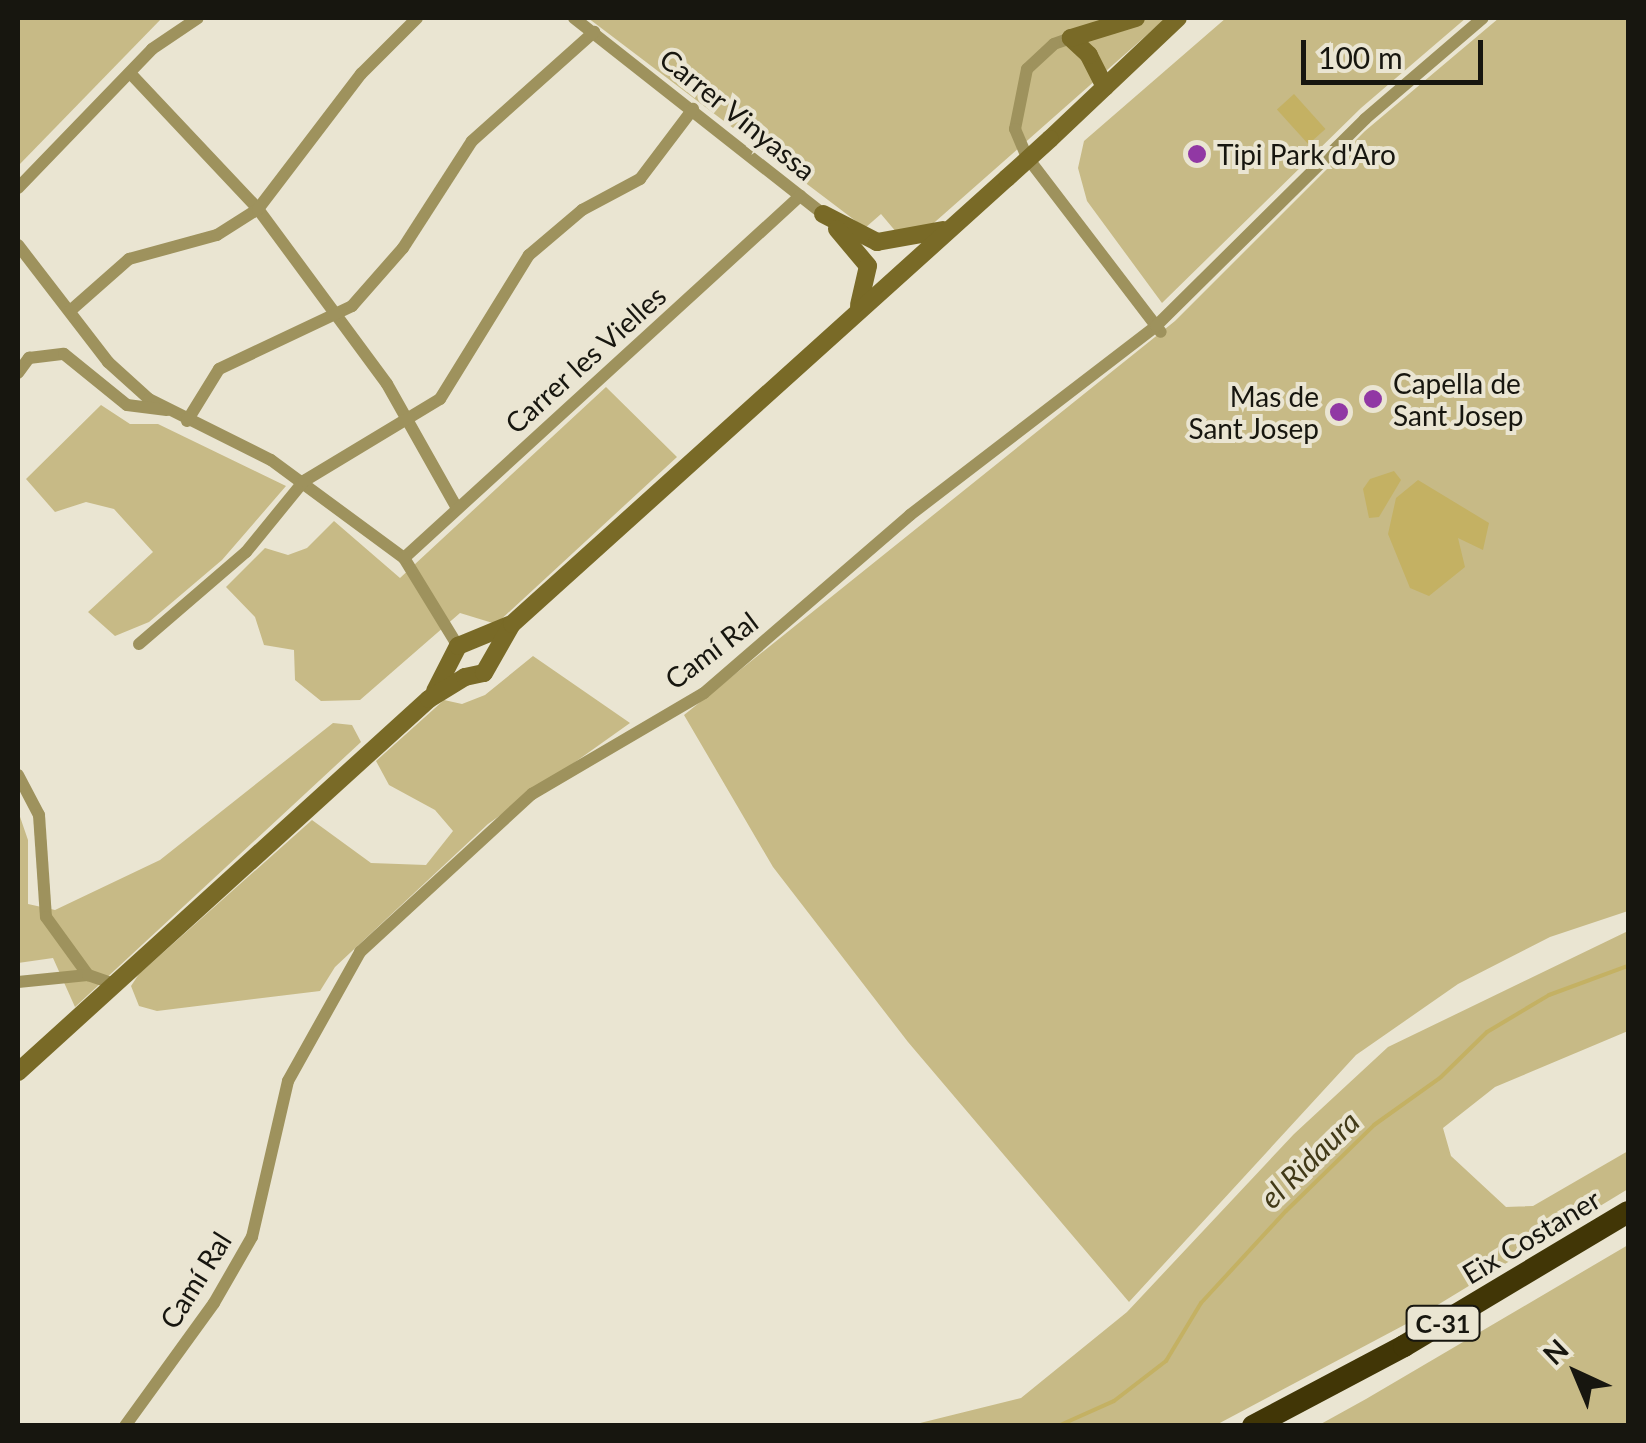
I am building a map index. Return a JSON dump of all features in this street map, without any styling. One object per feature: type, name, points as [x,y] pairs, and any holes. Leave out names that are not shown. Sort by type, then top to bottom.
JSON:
[{"type":"highway","name":"Eix Costaner","points":[[1254,1426],[1404,1346],[1628,1212]]},
{"type":"highway","name":"Eix Costaner","points":[[1285,1426],[1628,1228]]},
{"type":"street","points":[[18,188],[130,72],[198,18]]},
{"type":"street","points":[[70,310],[129,259],[217,235],[258,209],[361,74],[417,18]]},
{"type":"street","name":"Carrer Vinyassa","points":[[574,18],[823,214]]},
{"type":"street","points":[[1136,18],[1054,44],[1027,69],[1016,129],[1027,157],[1159,329]]},
{"type":"street","points":[[18,1072],[429,699],[458,662],[485,648],[512,624],[857,308],[1050,139],[1178,18]]},
{"type":"street","name":"Camí Ral","points":[[125,1426],[214,1303],[252,1237],[288,1081],[360,952],[520,804],[704,692],[910,515],[1159,329],[1365,119],[1483,18]]},
{"type":"street","points":[[187,422],[219,370],[336,318],[402,248],[472,141],[594,32]]},
{"type":"street","points":[[1071,38],[1090,55],[1106,87]]},
{"type":"street","points":[[130,72],[258,209],[411,422],[457,508]]},
{"type":"street","points":[[139,644],[246,552],[304,481],[356,446],[411,422],[459,374],[528,256],[582,210],[640,179],[692,109]]},
{"type":"street","name":"Carrer les Vielles","points":[[404,558],[800,196]]},
{"type":"street","points":[[823,214],[877,242],[894,275]]},
{"type":"street","points":[[823,214],[868,266],[894,275]]},
{"type":"street","points":[[877,242],[948,228]]},
{"type":"street","points":[[18,245],[108,362],[167,410],[304,481],[404,558],[458,662],[482,675],[485,648]]},
{"type":"street","points":[[857,308],[868,266]]},
{"type":"street","points":[[18,373],[29,358],[64,354],[128,405],[146,412],[167,410]]},
{"type":"street","points":[[18,775],[38,814],[46,916],[88,975]]},
{"type":"street","points":[[18,982],[88,975],[114,984]]},
{"type":"shaded area","points":[[18,18],[162,18],[18,166]]},
{"type":"shaded area","points":[[588,18],[1166,18],[927,229],[897,233],[881,214],[865,228]]},
{"type":"shaded area","name":"Tipi Park d'Aro","points":[[1226,18],[1466,18],[1361,108],[1162,303],[1087,201],[1078,168],[1084,141]]},
{"type":"shaded area","points":[[1499,18],[1628,18],[1628,911],[1550,937],[1458,984],[1356,1055],[1129,1302],[908,1042],[773,867],[684,715],[1175,321],[1365,131]]},
{"type":"shaded area","points":[[1294,94],[1325,129],[1308,144],[1277,109]]},
{"type":"shaded area","points":[[606,387],[677,457],[496,624],[460,613],[360,700],[321,701],[295,680],[294,650],[264,645],[255,617],[226,587],[265,548],[288,555],[307,548],[334,521],[400,578]]},
{"type":"shaded area","points":[[101,405],[130,424],[158,424],[286,486],[222,560],[149,622],[115,636],[88,612],[153,552],[114,509],[86,502],[55,512],[26,479]]},
{"type":"shaded area","points":[[1394,471],[1401,480],[1379,517],[1369,518],[1363,489],[1370,479]]},
{"type":"shaded area","points":[[1418,480],[1489,523],[1483,550],[1458,538],[1465,567],[1429,596],[1410,588],[1388,534],[1396,498]]},
{"type":"shaded area","points":[[533,656],[630,723],[488,824],[335,967],[320,991],[157,1011],[139,1006],[131,986],[139,974],[312,820],[371,863],[426,865],[453,831],[435,810],[389,785],[376,761],[444,700],[462,704],[485,695]]},
{"type":"shaded area","points":[[333,723],[352,725],[361,742],[75,1007],[53,958],[18,963],[18,811],[28,840],[28,904],[55,910],[160,860]]},
{"type":"shaded area","points":[[1628,931],[1628,1031],[1495,1087],[1443,1128],[1451,1156],[1506,1207],[1533,1206],[1628,1151],[1628,1189],[1408,1323],[1216,1425],[912,1425],[1021,1398],[1127,1312],[1294,1134],[1388,1047]]},
{"type":"shaded area","points":[[1628,1245],[1628,1425],[1319,1425],[1366,1399]]},
{"type":"waterway","name":"el Ridaura","points":[[1058,1426],[1114,1401],[1166,1361],[1201,1303],[1286,1211],[1374,1125],[1441,1077],[1487,1032],[1549,995],[1628,966]]},
{"type":"place","name":"Tipi Park d'Aro","points":[[1197,154]]},
{"type":"place","name":"Capella de Sant Josep","points":[[1373,399]]},
{"type":"place","name":"Mas de Sant Josep","points":[[1339,412]]}]
